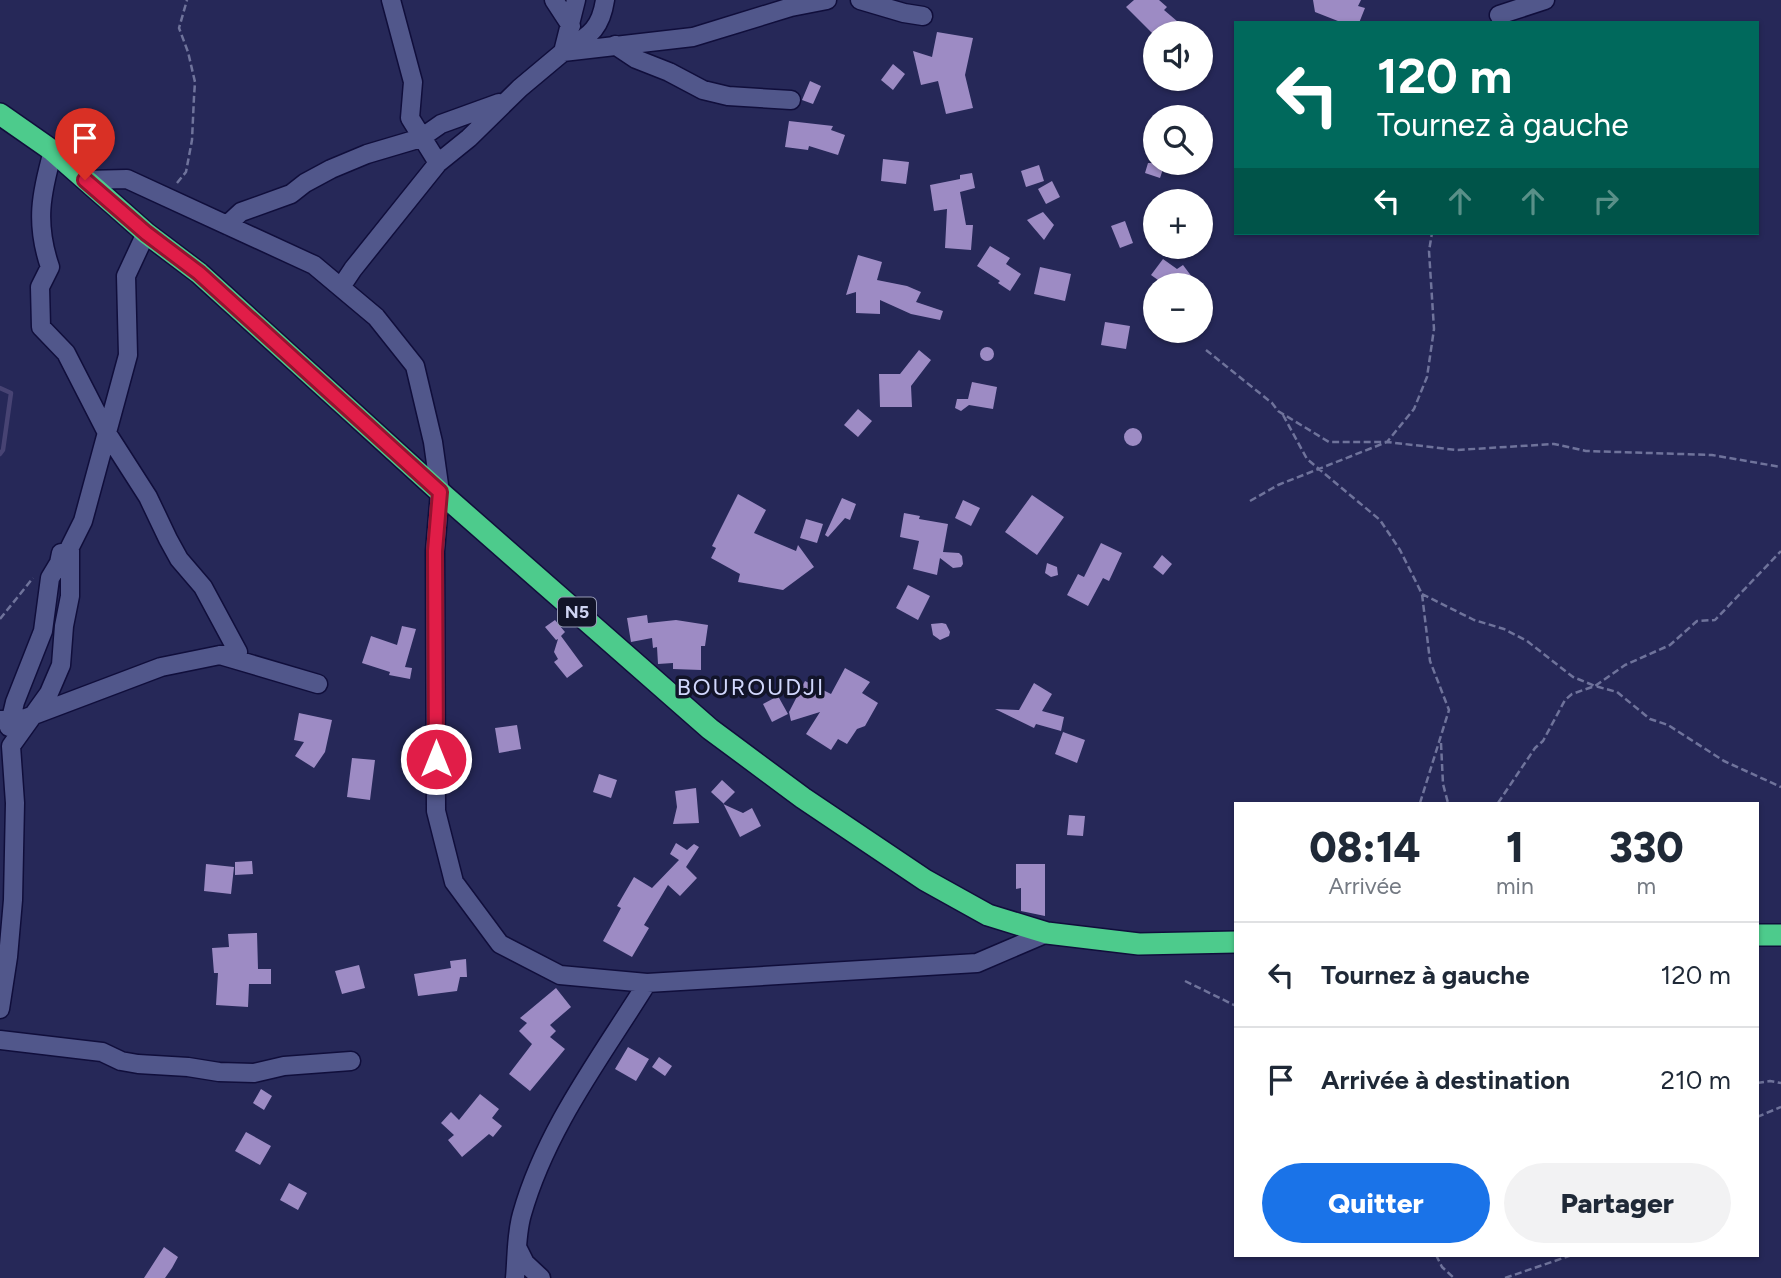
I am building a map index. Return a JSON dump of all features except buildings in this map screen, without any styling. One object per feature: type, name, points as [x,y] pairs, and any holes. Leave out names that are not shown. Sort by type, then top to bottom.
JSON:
[{"type":"highway","name":"N5","points":[[0,114],[53,151],[146,233],[199,273],[440,492],[710,729],[803,798],[925,880],[988,915],[1046,933],[1139,944],[1234,942]]},
{"type":"highway","points":[[1759,935],[1781,935]]},
{"type":"street","points":[[391,0],[412,82],[410,118],[438,163]]},
{"type":"street","points":[[554,0],[571,26]]},
{"type":"street","points":[[563,52],[576,0]]},
{"type":"street","points":[[341,288],[353,269],[438,163],[563,52],[592,34],[603,13],[605,0]]},
{"type":"street","points":[[563,52],[693,37],[791,7],[827,0]]},
{"type":"street","points":[[860,0],[923,16]]},
{"type":"street","points":[[1499,15],[1545,0]]},
{"type":"street","points":[[615,45],[636,59],[703,90],[728,96],[791,100]]},
{"type":"street","points":[[228,225],[241,212],[291,194],[331,169],[367,154],[421,138],[441,124],[508,99]]},
{"type":"street","points":[[6,719],[33,715],[161,667],[238,652],[204,587],[180,559],[148,496],[107,433],[65,353],[41,327],[40,286],[50,267],[42,243],[42,191],[53,151]]},
{"type":"street","points":[[85,180],[127,179],[314,265],[376,317],[415,366],[433,442],[440,492],[435,551],[436,811],[454,882],[500,944],[559,975],[647,983],[977,962],[1046,933]]},
{"type":"street","points":[[0,1009],[13,900],[15,803],[11,746],[49,693],[61,665],[70,596],[70,547],[83,521],[128,355],[127,276],[146,233]]},
{"type":"street","points":[[0,746],[6,719],[43,631],[50,578],[59,563],[61,552]]},
{"type":"street","points":[[220,655],[318,684]]},
{"type":"street","points":[[515,1278],[521,1216],[545,1151],[574,1099],[647,983]]},
{"type":"street","points":[[0,1040],[102,1052],[121,1062],[146,1066],[188,1067],[219,1072],[254,1073],[284,1066],[351,1061]]},
{"type":"street","points":[[518,1249],[525,1263],[541,1278]]},
{"type":"path","points":[[167,197],[186,172],[192,140],[195,82],[179,28],[187,0]]},
{"type":"path","points":[[1250,501],[1279,485],[1387,442],[1414,409],[1427,377],[1434,329],[1429,251],[1432,235]]},
{"type":"path","points":[[1206,350],[1281,412],[1329,442],[1387,442],[1457,450],[1554,443],[1586,451],[1712,455],[1781,467]]},
{"type":"path","points":[[1281,412],[1307,459],[1380,520],[1400,550],[1422,594],[1430,661],[1449,709],[1420,802]]},
{"type":"path","points":[[1499,802],[1530,755],[1543,741],[1565,700],[1572,694],[1595,686],[1625,665],[1670,645],[1697,621],[1715,620],[1781,551]]},
{"type":"path","points":[[1422,594],[1474,620],[1504,629],[1527,641],[1573,677],[1617,692],[1650,719],[1668,725],[1724,761],[1781,788]]},
{"type":"path","points":[[1441,739],[1443,784],[1448,802]]},
{"type":"path","points":[[1185,981],[1234,1005]]},
{"type":"path","points":[[1759,1083],[1781,1083]]},
{"type":"path","points":[[1759,1116],[1781,1107]]},
{"type":"path","points":[[1437,1257],[1442,1267],[1454,1278]]},
{"type":"path","points":[[1505,1278],[1566,1257]]},
{"type":"waterway","points":[[0,388],[11,393],[3,450],[0,454]]},
{"type":"district","name":"BOUROUDJI","points":[[751,687]]},
{"type":"route","points":[[85,180],[146,233],[199,273],[440,492],[435,551],[436,759]]}]
